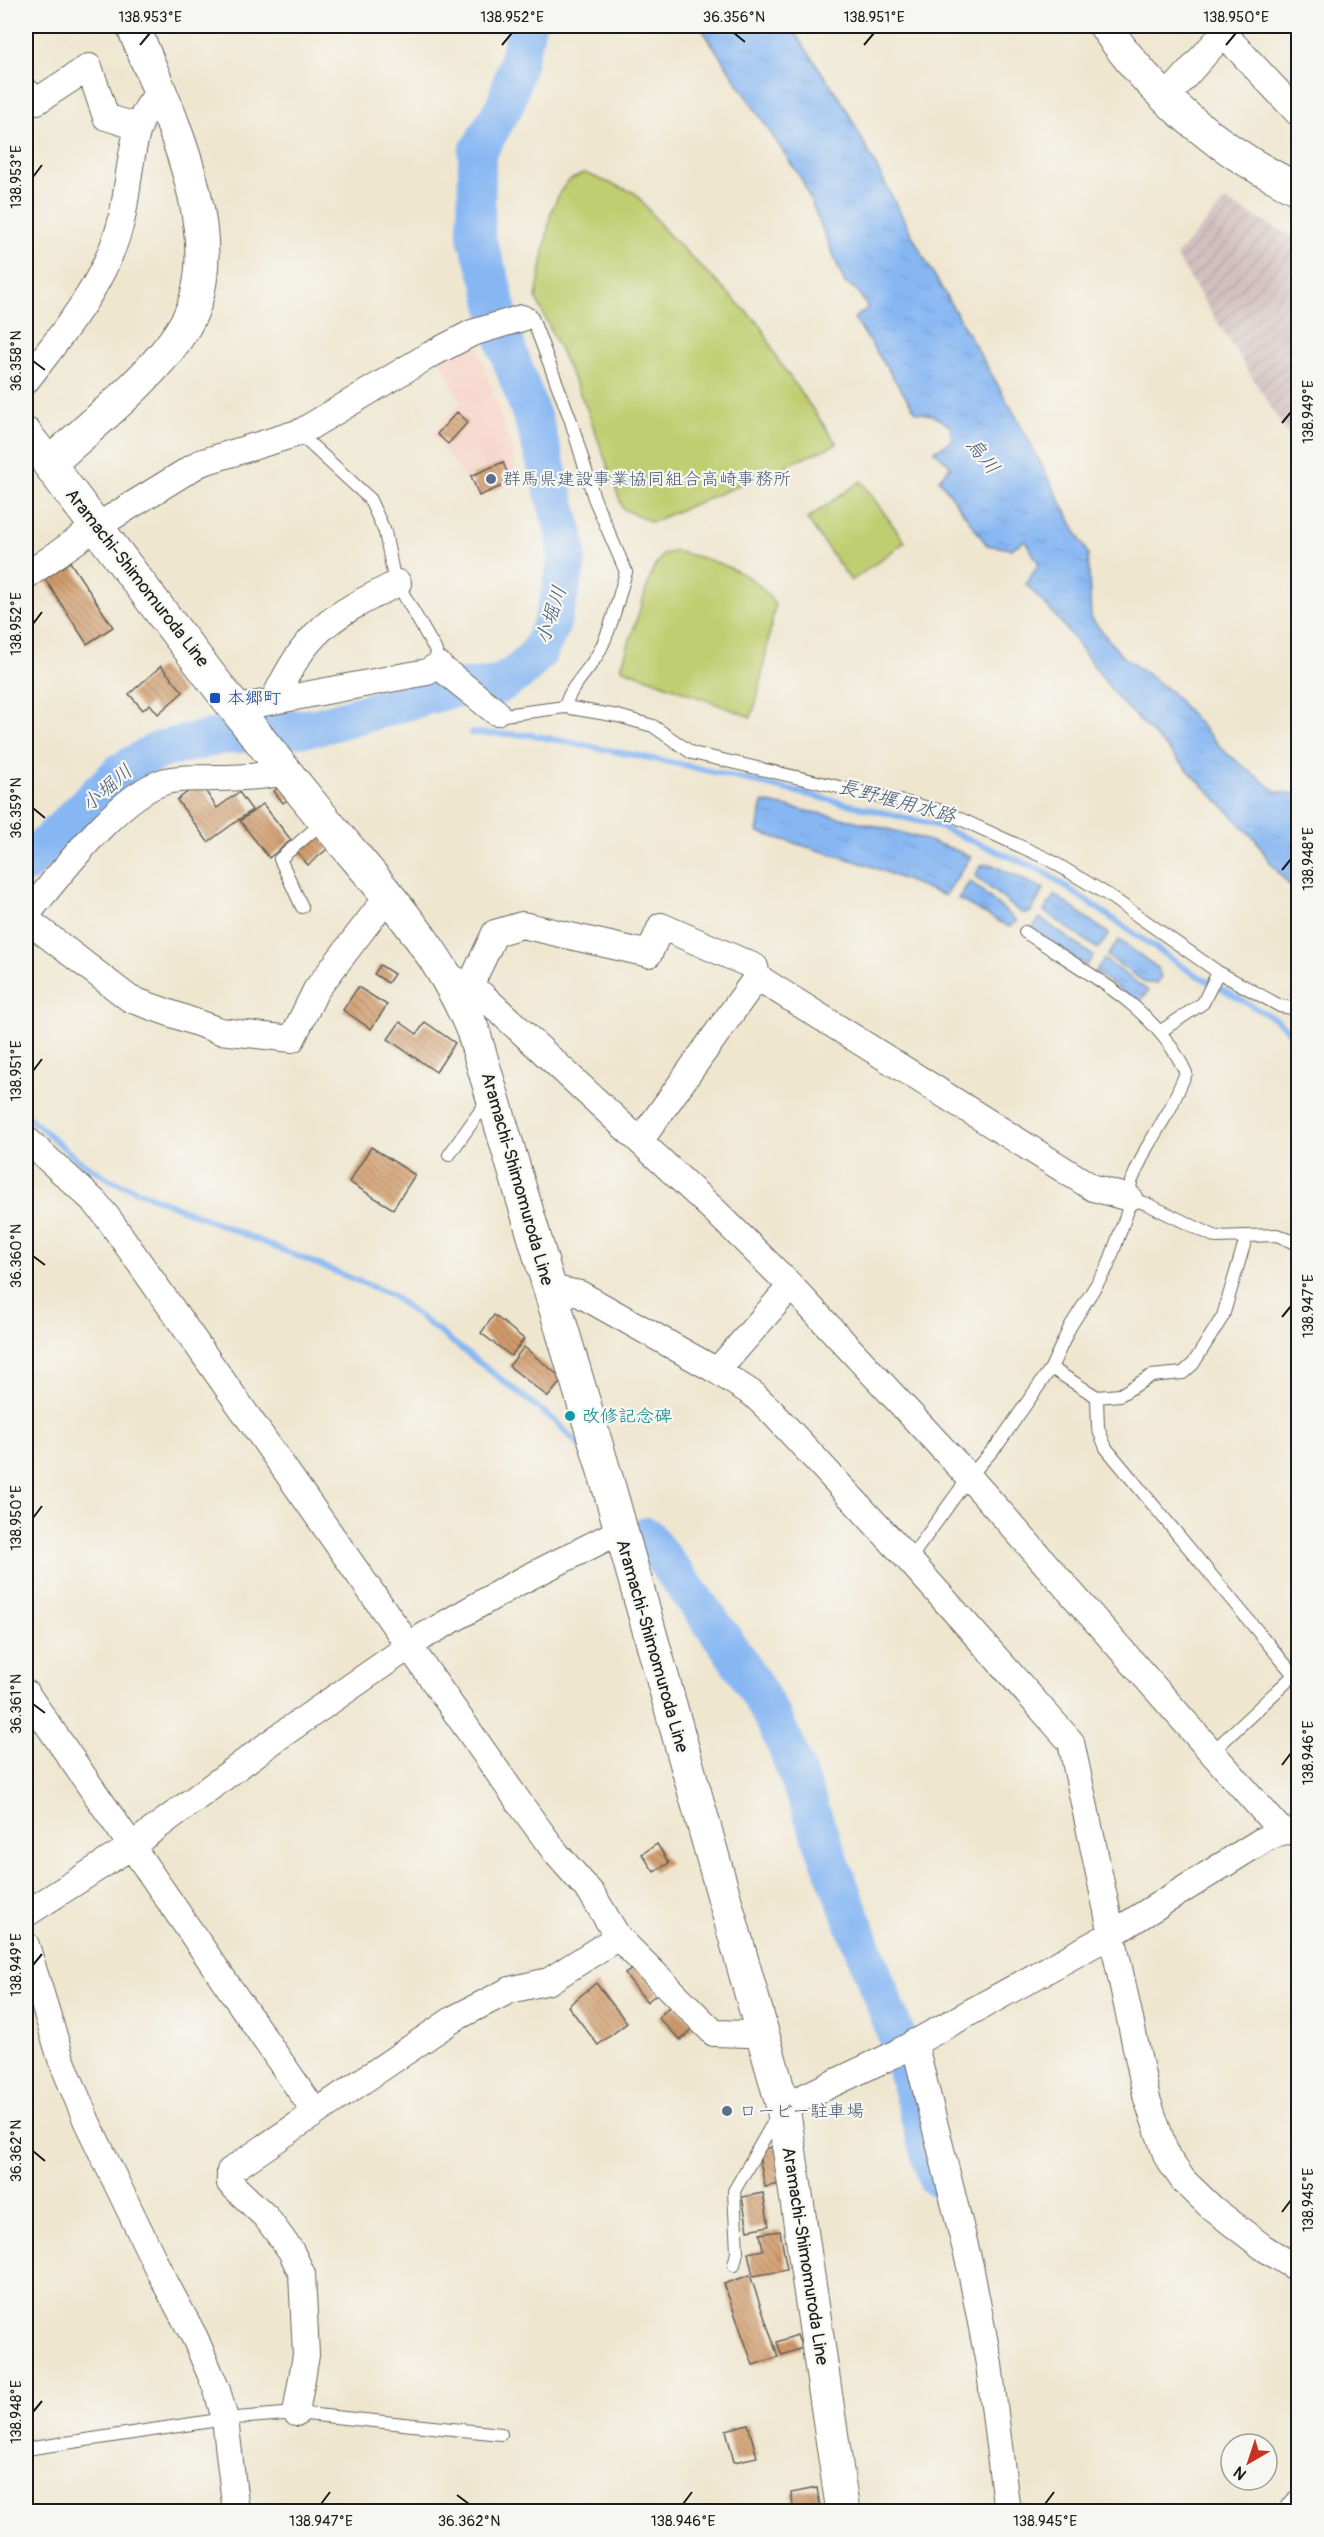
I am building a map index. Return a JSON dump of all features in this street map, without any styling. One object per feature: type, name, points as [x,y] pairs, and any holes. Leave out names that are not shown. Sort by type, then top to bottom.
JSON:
[{"type":"main road","points":[[49,464],[162,355],[186,325],[198,295],[203,262],[202,224],[193,186],[133,26]]},
{"type":"main road","name":"Aramachi-Shimomuroda Line","points":[[49,464],[281,766],[458,981],[620,1531],[783,2108],[843,2511]]},
{"type":"street","points":[[1105,26],[1143,76],[1166,98],[1243,160],[1299,189]]},
{"type":"street","points":[[1166,98],[1227,29],[1299,113]]},
{"type":"street","points":[[26,91],[37,101],[89,67],[106,117],[138,127]]},
{"type":"street","points":[[26,381],[90,296],[106,264],[121,222],[138,127],[148,103],[160,93]]},
{"type":"street","points":[[26,576],[96,527],[200,463],[301,432],[428,356],[472,333],[522,318]]},
{"type":"street","points":[[26,434],[49,464]]},
{"type":"street","points":[[273,701],[300,649],[321,627],[349,608],[398,583]]},
{"type":"street","points":[[241,713],[273,701],[442,668],[496,712]]},
{"type":"street","points":[[281,766],[257,777],[182,779],[163,782],[146,790],[112,817],[26,917],[130,999],[220,1031],[291,1039],[316,990],[388,896]]},
{"type":"street","points":[[783,2108],[904,2048],[1112,1934],[1263,1840],[1290,1832],[1212,1752],[969,1477],[791,1286],[482,995],[458,981],[495,933],[522,925],[649,954],[661,926],[755,967],[757,977],[1093,1188],[1129,1198]]},
{"type":"street","points":[[640,1142],[757,977]]},
{"type":"street","points":[[26,1139],[95,1202],[108,1218],[408,1647],[549,1844],[592,1894],[618,1937],[714,2033],[747,2034],[761,2028]]},
{"type":"street","points":[[717,1371],[791,1286]]},
{"type":"street","points":[[549,1288],[580,1294],[717,1371],[753,1394],[909,1560],[1071,1742],[1147,2099],[1167,2157],[1183,2180],[1212,2208],[1264,2248],[1299,2269]]},
{"type":"street","points":[[26,1914],[130,1847],[277,1738],[408,1647],[515,1584],[620,1531]]},
{"type":"street","points":[[26,1693],[130,1847],[315,2112]]},
{"type":"street","points":[[296,2413],[306,2355],[302,2274],[291,2252],[266,2217],[230,2183],[230,2171],[455,2018],[510,1990],[549,1981],[618,1937]]},
{"type":"street","points":[[26,1945],[62,2059],[87,2122],[160,2273],[195,2338],[217,2390],[225,2419],[236,2511]]},
{"type":"street","points":[[904,2048],[970,2266],[989,2364],[1008,2511]]},
{"type":"street","points":[[1292,2511],[1299,2504]]},
{"type":"lane","points":[[522,318],[531,315],[571,421],[594,498],[626,572],[605,640],[593,663],[568,696],[565,707]]},
{"type":"lane","points":[[301,432],[307,441],[369,498],[386,532],[398,583],[435,649],[442,668]]},
{"type":"lane","points":[[496,712],[504,716],[565,707],[643,722],[653,726],[692,753],[943,811],[1048,859],[1108,895],[1216,976],[1280,1006],[1299,1009]]},
{"type":"lane","points":[[302,908],[280,859],[324,820]]},
{"type":"lane","points":[[909,1560],[969,1477],[999,1443],[1051,1368],[1070,1327],[1108,1266],[1127,1213],[1131,1182],[1146,1149],[1170,1109],[1186,1073],[1161,1031],[1137,1008],[1025,932]]},
{"type":"lane","points":[[1161,1031],[1203,1003],[1216,976]]},
{"type":"lane","points":[[449,1155],[492,1094]]},
{"type":"lane","points":[[1129,1198],[1147,1204],[1216,1238],[1277,1235],[1299,1244]]},
{"type":"lane","points":[[1051,1368],[1097,1397],[1120,1395],[1151,1376],[1183,1373],[1193,1364],[1223,1316],[1246,1238]]},
{"type":"lane","points":[[1097,1397],[1098,1428],[1106,1448],[1294,1675],[1212,1752]]},
{"type":"lane","points":[[734,2265],[737,2252],[734,2191],[783,2108]]},
{"type":"lane","points":[[26,2449],[225,2419],[296,2413],[501,2434]]},
{"type":"shaded area","points":[[1225,201],[1298,240],[1298,450],[1176,256]]},
{"type":"shaded area","points":[[477,345],[510,443],[518,482],[479,496],[432,434],[461,403],[440,358]]},
{"type":"green space","points":[[584,173],[635,193],[667,233],[761,326],[778,360],[837,444],[652,522],[623,509],[587,409],[536,298],[551,212],[568,181]]},
{"type":"green space","points":[[861,481],[905,542],[851,581],[807,519]]},
{"type":"green space","points":[[675,551],[703,558],[744,575],[767,593],[775,605],[757,700],[751,717],[621,668],[653,569],[663,555]]},
{"type":"water","name":"烏川","points":[[700,26],[790,26],[843,103],[923,256],[1018,420],[1088,554],[1091,618],[1121,655],[1170,691],[1225,752],[1277,792],[1298,794],[1298,895],[1269,861],[1256,840],[1117,697],[1061,622],[1026,584],[1039,564],[1025,540],[1011,549],[987,545],[939,479],[951,466],[934,451],[952,441],[950,426],[933,415],[916,412],[854,318],[868,308],[857,290],[845,283],[802,180]]},
{"type":"water","points":[[763,802],[894,831],[971,856],[945,896],[868,865],[757,832]]},
{"type":"water","points":[[990,864],[1044,889],[1030,913],[1021,913],[975,876],[981,865]]},
{"type":"water","points":[[970,881],[1017,921],[1009,927],[958,899]]},
{"type":"water","points":[[1055,895],[1109,934],[1098,949],[1044,911]]},
{"type":"water","points":[[1040,918],[1093,956],[1086,966],[1032,929]]},
{"type":"water","points":[[1119,940],[1158,968],[1161,977],[1157,983],[1146,983],[1107,956]]},
{"type":"water","points":[[1104,959],[1148,991],[1139,1003],[1095,972]]},
{"type":"building","points":[[457,412],[468,422],[448,444],[437,434]]},
{"type":"building","name":"群馬県建設事業協同組合高崎事務所","points":[[503,462],[511,482],[479,496],[471,476]]},
{"type":"building","points":[[70,562],[113,627],[87,644],[45,579]]},
{"type":"building","points":[[161,666],[183,692],[158,714],[150,704],[143,710],[129,694]]},
{"type":"building","points":[[200,783],[217,808],[239,792],[252,810],[208,842],[177,800]]},
{"type":"building","points":[[281,785],[291,797],[283,803],[274,791]]},
{"type":"building","points":[[263,804],[291,840],[269,858],[240,821]]},
{"type":"building","points":[[319,832],[331,846],[308,865],[297,852]]},
{"type":"building","points":[[380,965],[394,974],[388,983],[374,974]]},
{"type":"building","points":[[358,987],[387,1005],[371,1029],[343,1010]]},
{"type":"building","points":[[400,1022],[417,1034],[425,1022],[455,1043],[436,1072],[388,1039]]},
{"type":"building","points":[[371,1147],[415,1175],[393,1209],[349,1182]]},
{"type":"building","points":[[494,1315],[524,1339],[511,1356],[481,1333]]},
{"type":"building","points":[[524,1347],[563,1379],[548,1397],[509,1366]]},
{"type":"building","points":[[657,1844],[669,1863],[654,1872],[642,1854]]},
{"type":"building","points":[[638,1965],[659,1992],[647,2002],[625,1974]]},
{"type":"building","points":[[596,1983],[627,2023],[598,2045],[568,2006]]},
{"type":"building","points":[[672,2004],[695,2026],[681,2040],[658,2018]]},
{"type":"building","points":[[778,2146],[785,2183],[765,2187],[758,2150]]},
{"type":"building","points":[[763,2193],[769,2226],[748,2230],[742,2197]]},
{"type":"building","points":[[780,2231],[787,2270],[753,2276],[748,2253],[763,2250],[760,2234]]},
{"type":"building","points":[[750,2275],[778,2357],[753,2365],[724,2284]]},
{"type":"building","points":[[797,2335],[802,2348],[782,2355],[777,2342]]},
{"type":"building","points":[[748,2424],[757,2457],[734,2462],[726,2430]]},
{"type":"building","points":[[817,2488],[821,2512],[794,2512],[791,2493]]},
{"type":"waterway","name":"小堀川","points":[[26,864],[120,772],[159,750],[220,736],[316,727],[452,689],[499,685],[522,670],[538,653],[551,626],[562,585],[567,559],[565,536],[536,428],[506,346],[491,281],[476,237],[477,153],[506,103],[527,26]]},
{"type":"waterway","name":"長野堰用水路","points":[[471,733],[531,735],[684,765],[935,825],[1043,871],[1189,971],[1277,1020],[1298,1040]]},
{"type":"waterway","points":[[26,1115],[78,1160],[111,1180],[390,1294],[554,1420],[580,1446]]},
{"type":"waterway","points":[[646,1536],[739,1661],[785,1743],[896,2034],[936,2177]]},
{"type":"place","name":"群馬県建設事業協同組合高崎事務所","points":[[491,479]]},
{"type":"place","name":"本郷町","points":[[215,698]]},
{"type":"place","name":"改修記念碑","points":[[570,1416]]},
{"type":"place","name":"ロービー駐車場","points":[[727,2111]]}]
